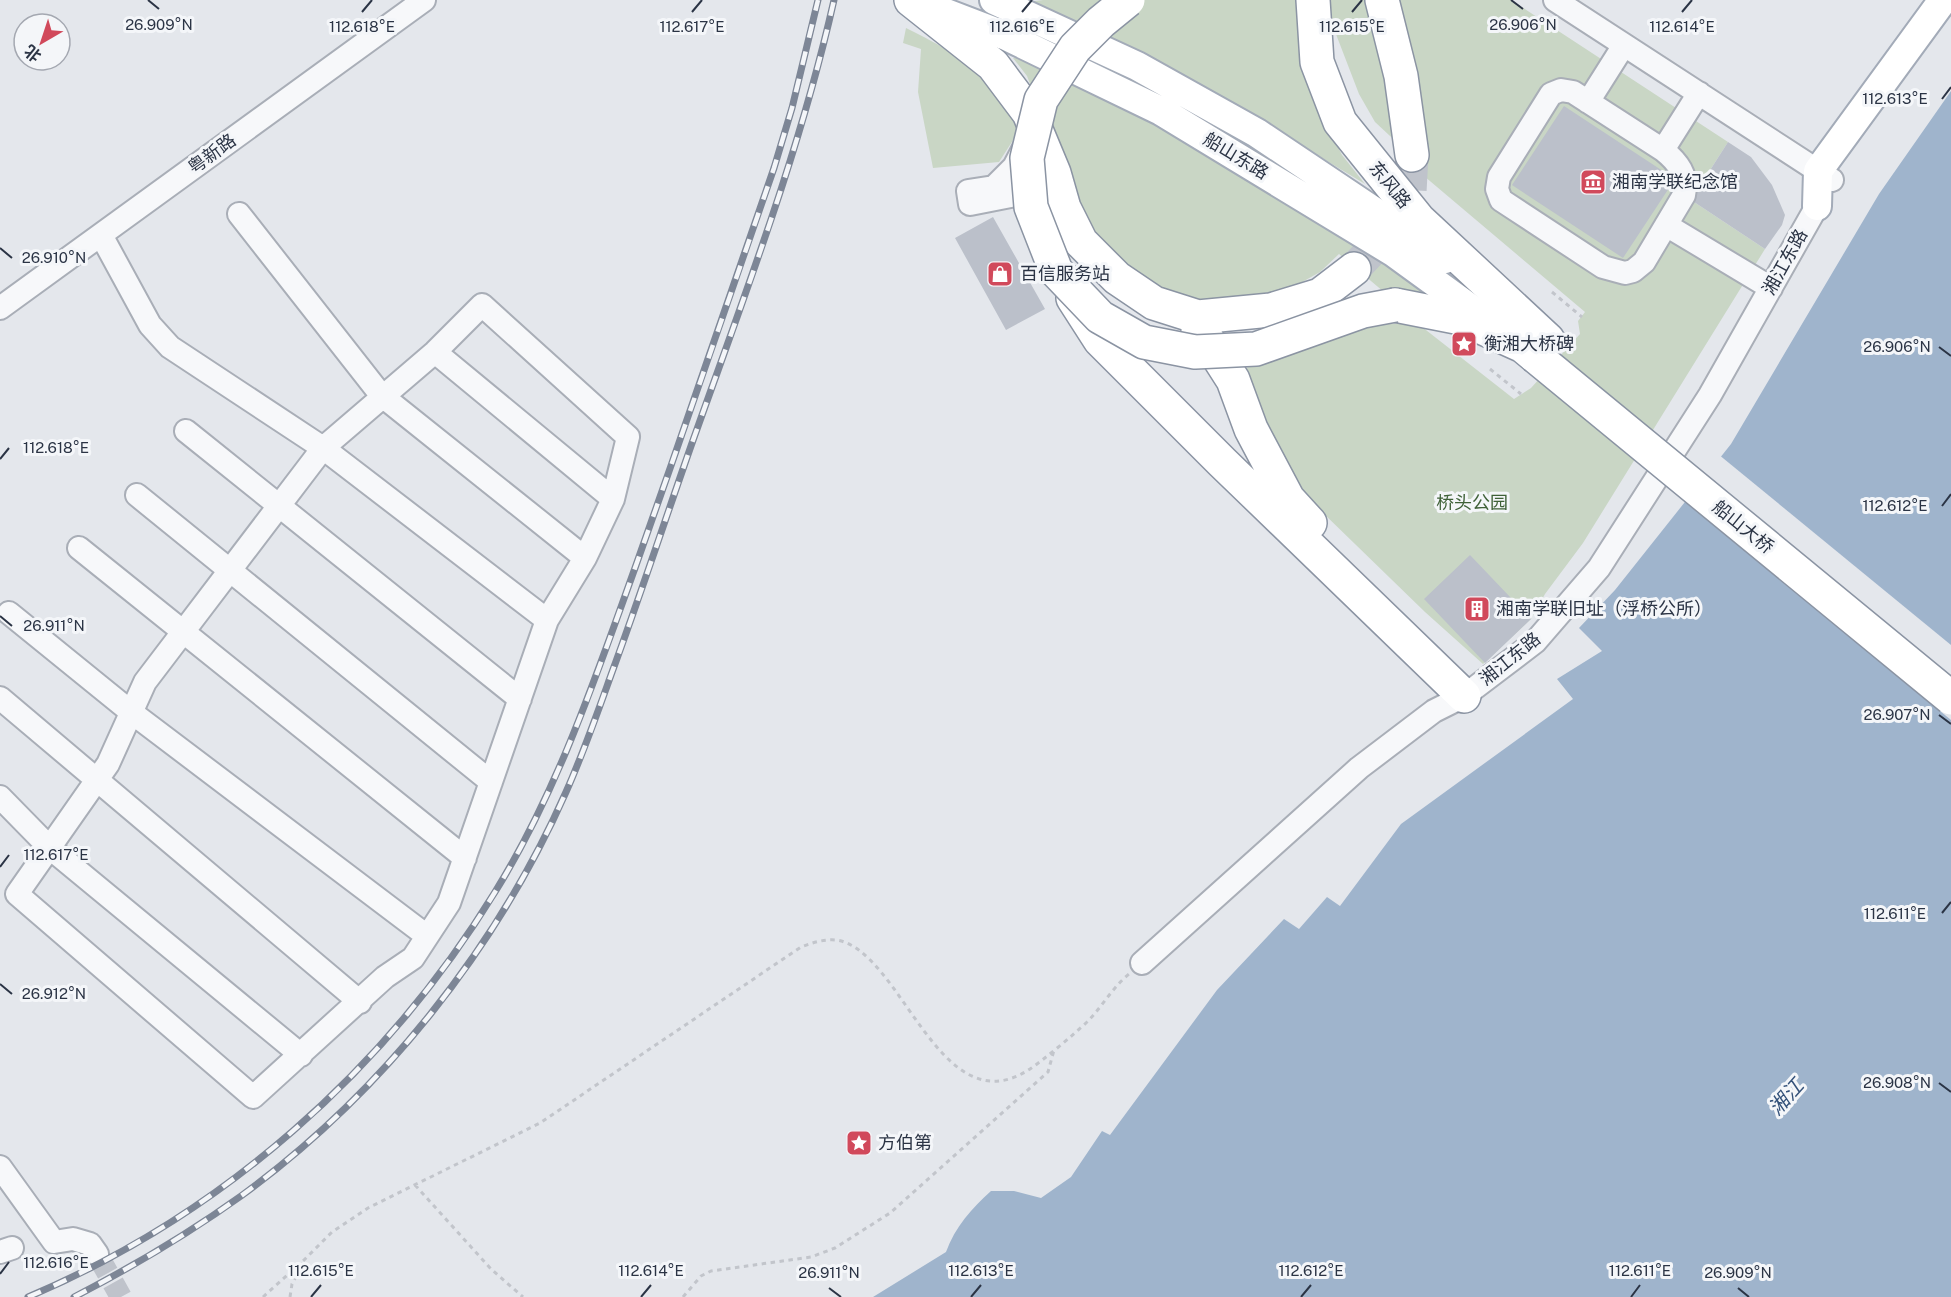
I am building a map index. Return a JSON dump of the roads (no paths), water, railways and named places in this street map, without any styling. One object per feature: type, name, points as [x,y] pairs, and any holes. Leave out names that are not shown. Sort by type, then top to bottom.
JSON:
[{"type":"highway","points":[[912,0],[993,64],[1029,113],[1054,173],[1064,208],[1081,242],[1117,278],[1203,333],[1233,380],[1251,429],[1288,499],[1370,589],[1427,659]]},
{"type":"highway","points":[[1128,0],[1101,22],[1075,48],[1041,100],[1027,158],[1031,207],[1056,271],[1100,340],[1222,462],[1464,696]]},
{"type":"highway","name":"东风路","points":[[1313,0],[1317,62],[1340,122],[1419,220],[1536,343]]},
{"type":"highway","points":[[1383,0],[1401,76],[1412,155]]},
{"type":"highway","points":[[1154,303],[1198,317],[1271,310],[1320,295],[1354,269]]},
{"type":"highway","points":[[1056,271],[1100,317],[1144,342],[1195,352],[1256,349],[1363,311],[1395,305],[1461,318],[1536,343]]},
{"type":"highway","name":"船山大桥","points":[[1536,343],[1951,671]]},
{"type":"highway","name":"船山大桥","points":[[1536,343],[1951,698]]},
{"type":"main road","name":"船山东路","points":[[912,0],[1006,36],[1161,111],[1393,252],[1536,343]]},
{"type":"main road","name":"船山东路","points":[[994,0],[1137,66],[1257,133],[1447,260],[1536,343]]},
{"type":"main road","name":"湘江东路","points":[[1818,206],[1825,176],[1943,0]]},
{"type":"main road","name":"湘江东路","points":[[1825,176],[1951,15]]},
{"type":"street","name":"粤新路","points":[[0,294],[408,0]]},
{"type":"street","name":"粤新路","points":[[0,308],[424,0]]},
{"type":"street","points":[[1555,0],[1825,176]]},
{"type":"street","points":[[1588,102],[1624,45]]},
{"type":"street","points":[[1561,90],[1573,92],[1662,150],[1675,159],[1687,183],[1684,195],[1644,262],[1633,271],[1625,273],[1603,267],[1501,200],[1497,189],[1499,177],[1551,94],[1561,90]]},
{"type":"street","points":[[1662,150],[1699,93]]},
{"type":"street","points":[[1029,113],[1027,143],[1014,168],[994,187],[968,191],[970,204],[1016,195],[1043,200],[1064,208]]},
{"type":"street","name":"湘江东路","points":[[1142,963],[1359,768],[1434,711],[1464,696],[1534,642],[1599,568],[1710,395],[1818,206]]},
{"type":"street","points":[[239,214],[382,396],[585,558]]},
{"type":"street","points":[[1666,225],[1771,288]]},
{"type":"street","points":[[100,235],[150,325],[170,347],[323,448],[547,620]]},
{"type":"street","points":[[482,305],[628,437],[613,499],[585,558],[547,620],[449,903],[413,958],[385,977],[253,1097],[17,894],[108,764],[145,682],[323,448],[382,396],[435,352],[482,305]]},
{"type":"street","points":[[435,352],[613,499]]},
{"type":"street","points":[[186,431],[519,699]]},
{"type":"street","points":[[137,495],[491,782]]},
{"type":"street","points":[[79,548],[465,858]]},
{"type":"street","points":[[9,613],[131,712],[427,936]]},
{"type":"street","points":[[0,698],[360,1002]]},
{"type":"street","points":[[0,797],[50,848],[301,1055]]},
{"type":"street","points":[[0,1167],[54,1242],[73,1239],[90,1244],[97,1254]]},
{"type":"water","name":"湘江","points":[[1951,91],[1951,1297],[873,1297],[946,1252],[965,1218],[991,1191],[1014,1191],[1041,1198],[1071,1177],[1102,1131],[1110,1135],[1217,990],[1284,919],[1299,929],[1327,897],[1340,906],[1401,824],[1573,699],[1557,679],[1602,651],[1579,628],[1615,590],[1731,444],[1879,194]]},
{"type":"tunnel","points":[[1354,269],[1388,233],[1410,192],[1412,155]]},
{"type":"tunnel","points":[[97,1254],[121,1297]]},
{"type":"railway","points":[[28,1297],[99,1263],[167,1224],[232,1180],[293,1131],[350,1077],[403,1019],[451,957],[495,892],[517,854],[556,775],[605,651],[774,168],[792,108],[818,0]]},
{"type":"railway","points":[[74,1297],[201,1224],[292,1156],[341,1112],[387,1065],[430,1015],[469,962],[538,851],[584,749],[750,280],[805,113],[834,0]]},
{"type":"place","name":"湘南学联纪念馆","points":[[1593,182]]},
{"type":"place","name":"百信服务站","points":[[1000,274]]},
{"type":"place","name":"衡湘大桥碑","points":[[1464,344]]},
{"type":"place","name":"湘南学联旧址（浮桥公所）","points":[[1477,609]]},
{"type":"place","name":"方伯第","points":[[859,1143]]},
{"type":"park label","name":"桥头公园","points":[[1472,503]]}]
